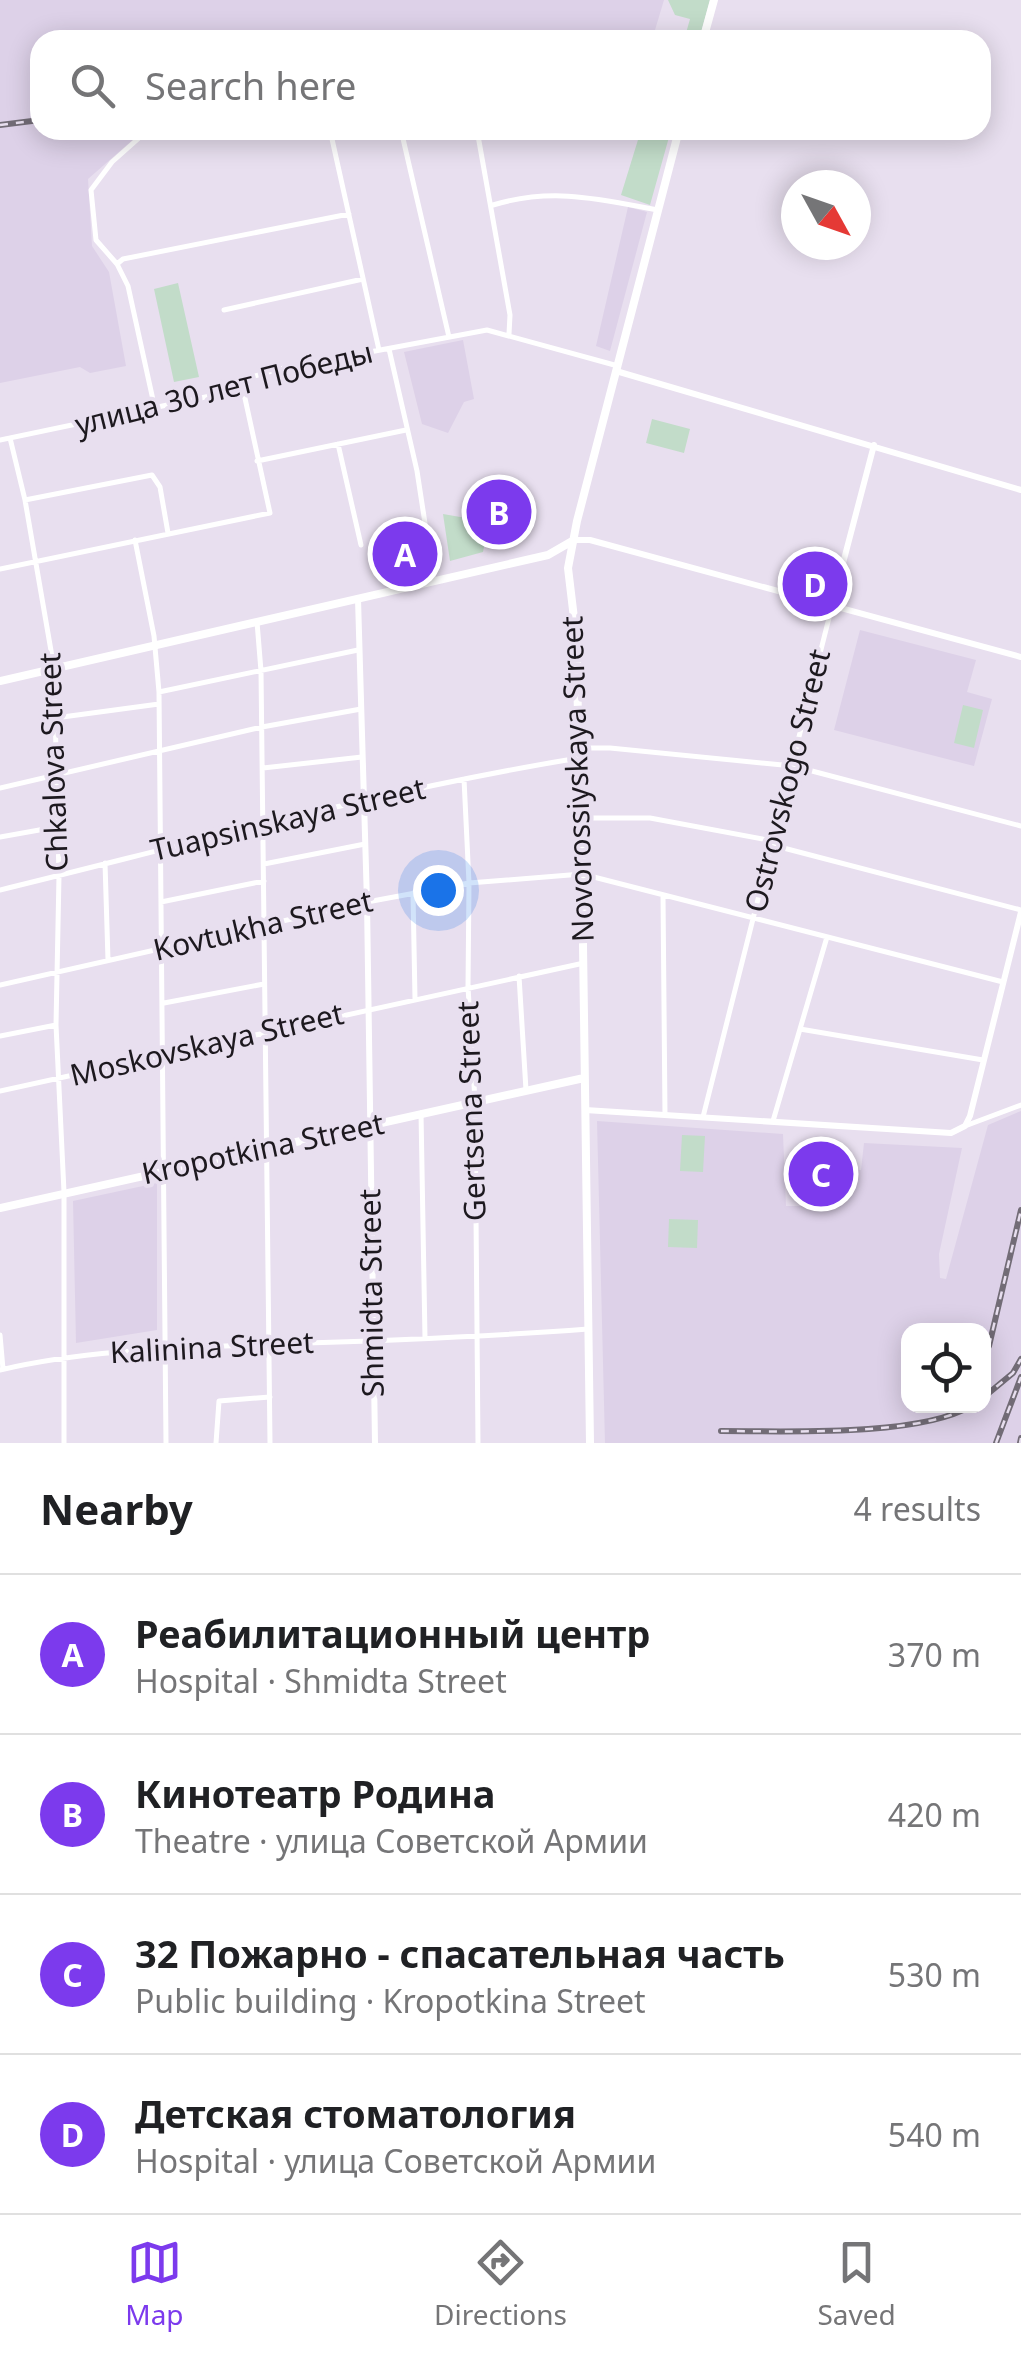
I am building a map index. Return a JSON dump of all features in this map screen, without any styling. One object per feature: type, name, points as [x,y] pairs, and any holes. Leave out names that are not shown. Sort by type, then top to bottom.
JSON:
[{"type":"main road","points":[[706,30],[714,0]]},
{"type":"main road","name":"Novorossiyskaya Street","points":[[590,1443],[581,818],[576,635],[568,568],[676,140]]},
{"type":"main road","points":[[0,680],[548,555],[574,540]]},
{"type":"main road","name":"Kropotkina Street","points":[[0,1208],[584,1078]]},
{"type":"street","points":[[137,140],[112,162],[91,190],[96,240],[117,264],[128,286],[154,409]]},
{"type":"street","points":[[332,140],[379,350]]},
{"type":"street","points":[[403,140],[448,337]]},
{"type":"street","points":[[480,140],[510,314],[509,334]]},
{"type":"street","points":[[492,205],[534,195],[574,194],[658,210]]},
{"type":"street","points":[[117,264],[123,259],[350,214]]},
{"type":"street","points":[[224,310],[363,279]]},
{"type":"street","name":"улица 30 лет Победы","points":[[0,440],[214,395],[241,380],[487,330],[1021,490]]},
{"type":"street","points":[[389,349],[408,429],[434,582]]},
{"type":"street","points":[[0,569],[270,514],[241,380]]},
{"type":"street","points":[[258,461],[408,429]]},
{"type":"street","name":"Chkalova Street","points":[[10,438],[25,500],[54,668],[59,876],[56,1025],[64,1192],[64,1443]]},
{"type":"street","points":[[338,444],[361,545]]},
{"type":"street","name":"Ostrovskogo Street","points":[[703,1117],[874,445]]},
{"type":"street","points":[[25,500],[152,475],[160,487],[168,534]]},
{"type":"street","points":[[136,540],[155,645],[159,692],[166,1443]]},
{"type":"street","points":[[574,540],[590,540],[1021,657]]},
{"type":"street","name":"Shmidta Street","points":[[358,599],[375,1443]]},
{"type":"street","points":[[258,622],[270,1443]]},
{"type":"street","points":[[159,692],[358,650]]},
{"type":"street","points":[[56,718],[159,704]]},
{"type":"street","points":[[0,788],[262,727],[360,709]]},
{"type":"street","name":"Tuapsinskaya Street","points":[[0,890],[261,824],[610,748],[793,766],[1021,826]]},
{"type":"street","points":[[263,768],[362,757]]},
{"type":"street","name":"Gertsena Street","points":[[464,779],[468,987],[475,1101],[478,1443]]},
{"type":"street","points":[[581,818],[650,818],[772,843],[1021,911],[966,1126]]},
{"type":"street","points":[[0,837],[57,827]]},
{"type":"street","points":[[264,864],[365,844]]},
{"type":"street","name":"Kovtukha Street","points":[[105,864],[108,961]]},
{"type":"street","name":"Kovtukha Street","points":[[0,985],[413,893],[469,883],[582,874],[1003,982]]},
{"type":"street","points":[[161,902],[264,881]]},
{"type":"street","points":[[413,893],[415,999]]},
{"type":"street","points":[[663,895],[665,1115]]},
{"type":"street","points":[[772,1122],[827,937]]},
{"type":"street","name":"Moskovskaya Street","points":[[0,1092],[584,963]]},
{"type":"street","points":[[520,976],[526,1090]]},
{"type":"street","points":[[164,1003],[265,983]]},
{"type":"street","points":[[0,1036],[56,1025]]},
{"type":"street","points":[[800,1029],[984,1060]]},
{"type":"street","points":[[585,1110],[951,1133],[1021,1105]]},
{"type":"street","points":[[421,1113],[425,1338]]},
{"type":"street","name":"Kalinina Street","points":[[2,1369],[64,1357],[166,1347],[476,1337],[588,1329]]},
{"type":"street","points":[[0,1335],[2,1369]]},
{"type":"street","points":[[216,1443],[218,1401],[270,1398]]},
{"type":"shaded area","points":[[0,0],[664,0],[655,30],[30,30],[30,140],[133,140],[88,179],[92,246],[109,272],[126,366],[90,373],[80,367],[0,383]]},
{"type":"shaded area","points":[[628,207],[647,212],[610,351],[596,346]]},
{"type":"shaded area","points":[[463,340],[474,399],[464,402],[448,433],[422,424],[404,352]]},
{"type":"shaded area","points":[[860,630],[976,660],[967,692],[992,699],[974,766],[834,730]]},
{"type":"shaded area","points":[[1021,1111],[1021,1443],[605,1443],[597,1121],[783,1134],[786,1206],[837,1206],[839,1169],[861,1170],[864,1143],[962,1148],[939,1254],[940,1278],[946,1279],[988,1125]]},
{"type":"shaded area","points":[[157,1183],[157,1330],[76,1343],[73,1201]]},
{"type":"green space","points":[[668,0],[710,0],[702,30],[687,30],[690,19],[675,15]]},
{"type":"green space","points":[[638,140],[668,140],[650,205],[621,195]]},
{"type":"green space","points":[[178,283],[199,377],[174,382],[154,289]]},
{"type":"green space","points":[[652,419],[690,429],[684,453],[646,443]]},
{"type":"green space","points":[[443,514],[489,522],[483,552],[450,561]]},
{"type":"green space","points":[[963,705],[983,710],[974,748],[954,743]]},
{"type":"green space","points":[[682,1135],[705,1136],[703,1172],[680,1171]]},
{"type":"green space","points":[[669,1219],[698,1220],[697,1248],[668,1247]]},
{"type":"railway","points":[[0,125],[30,121]]},
{"type":"railway","points":[[991,1338],[1021,1210]]},
{"type":"railway","points":[[991,1391],[1013,1373],[1021,1359]]},
{"type":"railway","points":[[996,1443],[1021,1377]]},
{"type":"railway","points":[[721,1431],[886,1428],[955,1413]]},
{"type":"railway","points":[[1020,1443],[1021,1438]]},
{"type":"place","name":"Кинотеатр Родина","points":[[499,512]]},
{"type":"place","name":"Реабилитационный центр","points":[[405,554]]},
{"type":"place","name":"Детская стоматология","points":[[815,584]]},
{"type":"place","name":"32 Пожарно - спасательная часть","points":[[821,1174]]}]
